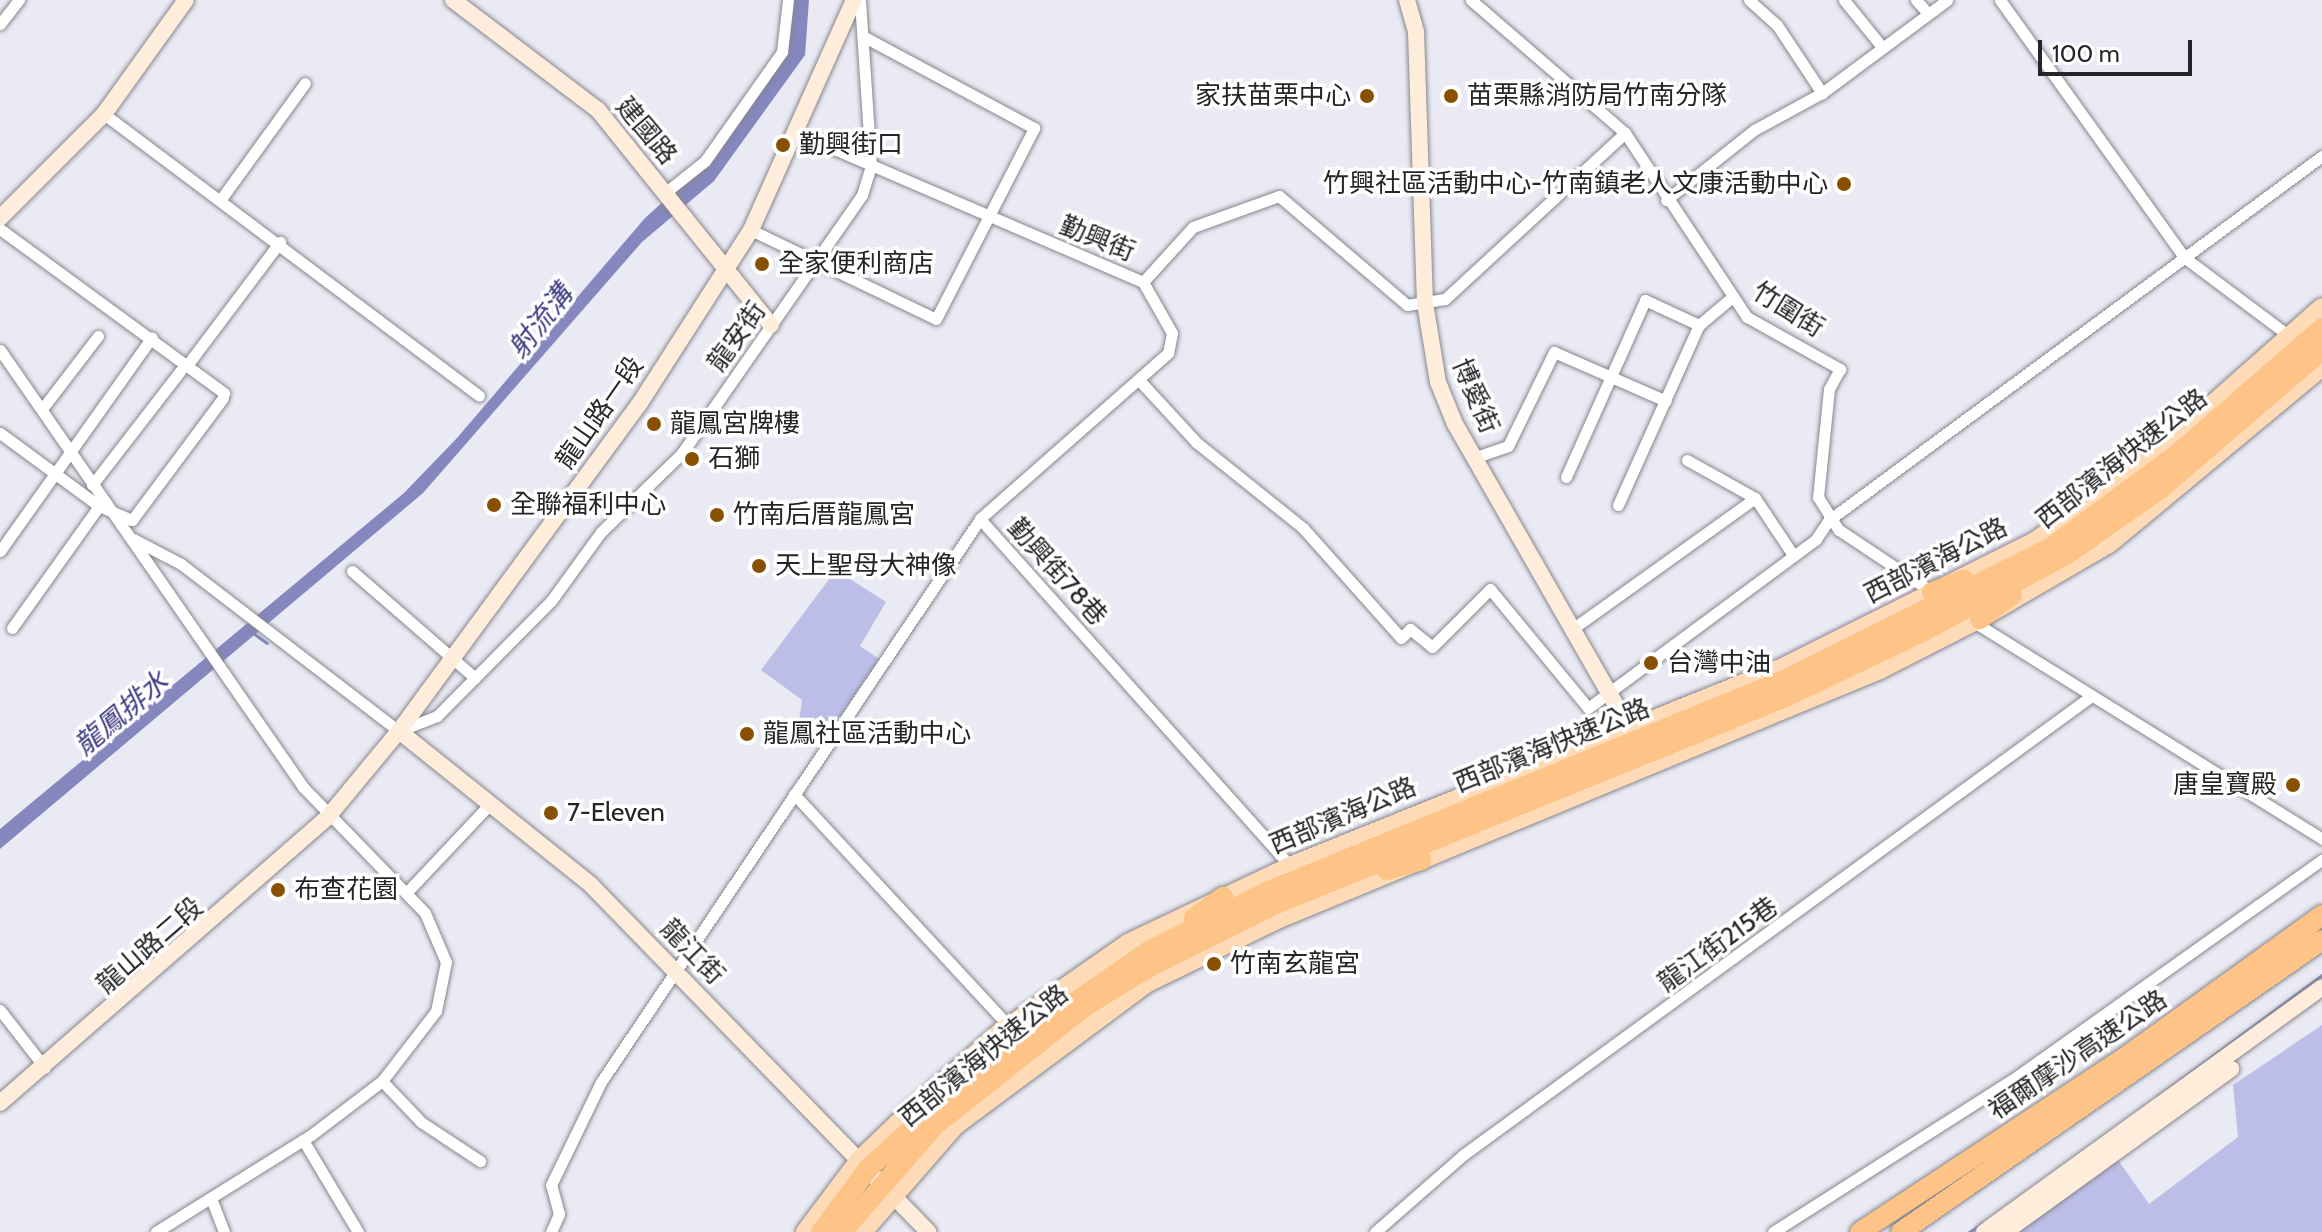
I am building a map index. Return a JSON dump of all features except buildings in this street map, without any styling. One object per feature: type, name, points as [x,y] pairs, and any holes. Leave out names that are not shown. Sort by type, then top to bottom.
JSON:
[{"type":"highway","name":"西部濱海快速公路","points":[[842,1232],[875,1176],[975,1091],[1084,1007],[1276,904],[1638,748],[2058,552],[2175,456],[2312,353],[2322,328]]},
{"type":"highway","points":[[1932,592],[2058,552]]},
{"type":"highway","points":[[1977,621],[2058,552]]},
{"type":"highway","name":"西部濱海快速公路","points":[[821,1232],[968,1076],[1149,951],[1269,891],[1638,748]]},
{"type":"highway","points":[[1276,904],[1422,860]]},
{"type":"highway","points":[[1149,951],[1223,897]]},
{"type":"highway","name":"福爾摩沙高速公路","points":[[1860,1232],[2124,1058],[2322,915]]},
{"type":"highway","name":"福爾摩沙高速公路","points":[[1901,1232],[2322,940]]},
{"type":"main road","name":"西部濱海公路","points":[[863,1232],[875,1176],[1009,1026],[1128,943],[1290,866],[1638,748],[1977,621],[2109,544],[2312,353],[2322,307]]},
{"type":"main road","name":"西部濱海公路","points":[[805,1232],[875,1176],[955,1126],[1146,984],[1422,860],[1638,748],[1783,667],[2035,541],[2312,353]]},
{"type":"street","points":[[0,24],[19,0]]},
{"type":"street","points":[[0,218],[104,114],[186,0]]},
{"type":"street","name":"建國路","points":[[453,0],[598,110],[771,325]]},
{"type":"street","points":[[666,193],[705,161],[782,52],[788,0]]},
{"type":"street","name":"龍安街","points":[[399,731],[437,716],[551,601],[601,532],[683,452],[771,325],[821,263],[862,195],[871,166],[864,37],[857,0]]},
{"type":"street","name":"龍山路一段","points":[[327,818],[399,731],[640,403],[751,230],[857,0]]},
{"type":"street","name":"博愛街","points":[[1407,0],[1416,32],[1425,303],[1438,382],[1476,457],[1615,693],[1638,748]]},
{"type":"street","name":"竹圍街","points":[[1471,0],[1625,133],[1730,299],[1747,317],[1840,369],[1829,389],[1818,473],[1829,520]]},
{"type":"street","points":[[1749,0],[1777,25],[1822,93]]},
{"type":"street","points":[[1844,0],[1882,47]]},
{"type":"street","points":[[1916,0],[1926,11]]},
{"type":"street","points":[[1666,200],[1754,130],[1822,93],[1926,11],[1947,0]]},
{"type":"street","points":[[2000,0],[2185,258],[2312,353]]},
{"type":"street","points":[[751,230],[936,319],[1034,128],[864,37]]},
{"type":"street","points":[[221,199],[305,83]]},
{"type":"street","points":[[104,114],[280,242],[479,396]]},
{"type":"street","name":"勤興街","points":[[797,133],[987,218],[1143,282],[1193,227],[1279,196],[1407,305],[1425,303]]},
{"type":"street","points":[[1425,303],[1445,299],[1625,133]]},
{"type":"street","points":[[1139,380],[1197,443],[1303,528],[1401,638],[1410,629],[1432,647],[1490,589],[1588,708],[1615,693],[1793,555],[1829,520],[2322,156]]},
{"type":"street","points":[[0,229],[152,337],[184,367],[223,395],[132,520],[115,516],[99,506],[0,433]]},
{"type":"street","points":[[92,485],[280,242]]},
{"type":"street","name":"勤興街78巷","points":[[1143,282],[1173,343],[1139,380],[980,519],[1290,866]]},
{"type":"street","points":[[1618,505],[1699,325],[1730,299]]},
{"type":"street","points":[[1566,477],[1645,300],[1699,325]]},
{"type":"street","points":[[42,409],[98,336]]},
{"type":"street","points":[[0,551],[53,471],[152,337]]},
{"type":"street","points":[[0,350],[327,818],[407,892],[437,933],[444,994],[382,1081],[303,1140],[164,1230]]},
{"type":"street","points":[[1476,457],[1508,446],[1554,352],[1666,401]]},
{"type":"street","points":[[1687,460],[1755,498],[1793,555]]},
{"type":"street","points":[[1575,627],[1755,498]]},
{"type":"street","points":[[12,628],[99,506]]},
{"type":"street","points":[[551,1232],[559,1214],[551,1185],[584,1111],[980,519]]},
{"type":"street","points":[[1829,520],[1932,592]]},
{"type":"street","points":[[133,539],[246,613],[399,731]]},
{"type":"street","points":[[352,571],[475,678]]},
{"type":"street","points":[[1977,621],[2041,658],[2090,697],[2322,839]]},
{"type":"street","name":"龍江街215巷","points":[[1375,1232],[1463,1155],[2090,697]]},
{"type":"street","name":"龍江街","points":[[399,731],[488,806],[591,885],[678,970],[928,1232]]},
{"type":"street","points":[[794,794],[1009,1026]]},
{"type":"street","points":[[407,892],[488,806]]},
{"type":"street","name":"龍山路二段","points":[[0,1103],[45,1068],[327,818]]},
{"type":"street","points":[[1773,1232],[2012,1080],[2322,860]]},
{"type":"street","points":[[1984,1232],[2322,987]]},
{"type":"street","points":[[2005,1232],[2322,1000]]},
{"type":"street","points":[[0,1010],[45,1068]]},
{"type":"street","points":[[382,1081],[421,1122],[480,1161]]},
{"type":"street","points":[[303,1140],[358,1232]]},
{"type":"street","points":[[211,1198],[224,1232]]},
{"type":"shaded area","points":[[791,0],[809,0],[805,55],[714,181],[642,242],[423,493],[0,849],[0,829],[404,493],[457,438],[645,218],[717,153],[784,55]]},
{"type":"shaded area","points":[[836,570],[886,602],[860,646],[879,659],[822,743],[798,728],[802,700],[761,670]]},
{"type":"shaded area","points":[[2322,1025],[2322,1232],[2019,1232],[2118,1160],[2149,1204],[2238,1137],[2233,1085]]},
{"type":"waterway","name":"龍鳳排水","points":[[253,633],[267,643]]},
{"type":"waterway","points":[[2157,1097],[2322,975]]},
{"type":"waterway","points":[[1969,1232],[1983,1223]]},
{"type":"place","name":"家扶苗栗中心","points":[[1367,96]]},
{"type":"place","name":"苗栗縣消防局竹南分隊","points":[[1451,96]]},
{"type":"place","name":"勤興街口","points":[[783,145]]},
{"type":"place","name":"竹興社區活動中心-竹南鎮老人文康活動中心","points":[[1844,184]]},
{"type":"place","name":"全家便利商店","points":[[762,264]]},
{"type":"place","name":"龍鳳宮牌樓","points":[[654,424]]},
{"type":"place","name":"石獅","points":[[692,459]]},
{"type":"place","name":"全聯福利中心","points":[[494,505]]},
{"type":"place","name":"竹南后厝龍鳳宮","points":[[717,515]]},
{"type":"place","name":"天上聖母大神像","points":[[759,566]]},
{"type":"place","name":"台灣中油","points":[[1651,663]]},
{"type":"place","name":"龍鳳社區活動中心","points":[[747,734]]},
{"type":"place","name":"唐皇寶殿","points":[[2293,785]]},
{"type":"place","name":"7-Eleven","points":[[551,813]]},
{"type":"place","name":"布查花園","points":[[278,890]]},
{"type":"place","name":"竹南玄龍宮","points":[[1214,964]]},
{"type":"water label","name":"射流溝","points":[[540,321]]}]
